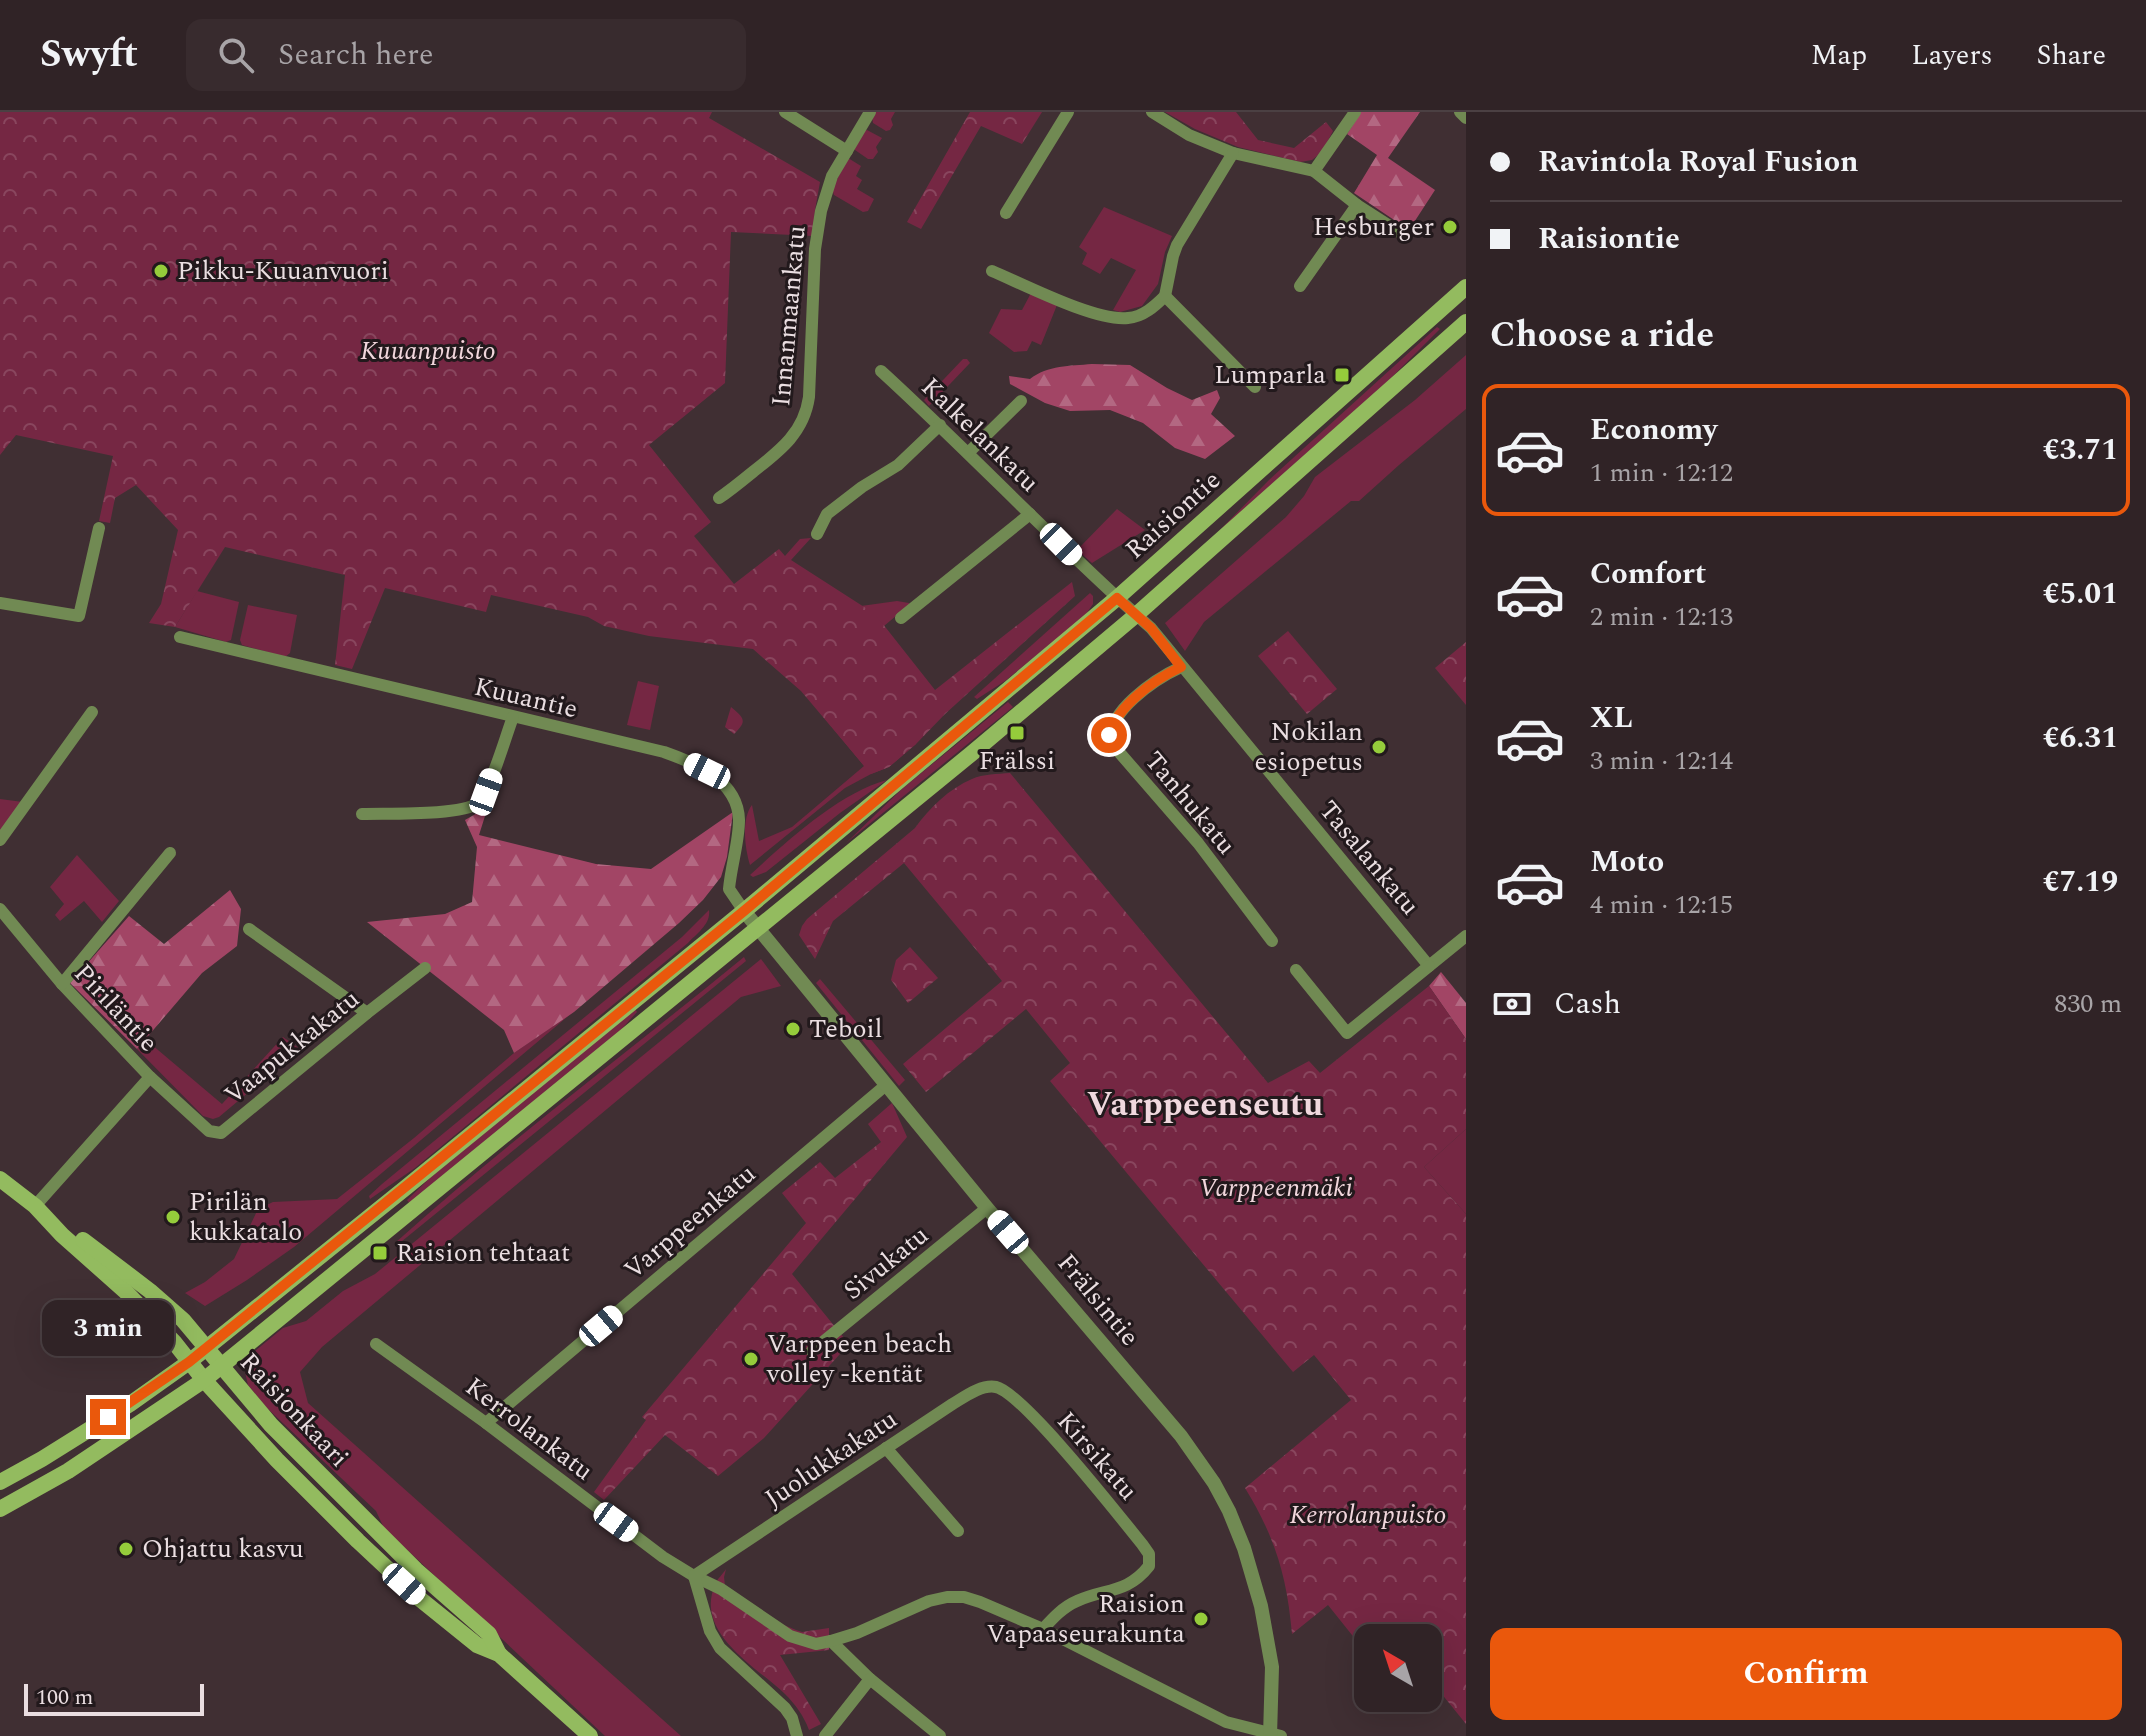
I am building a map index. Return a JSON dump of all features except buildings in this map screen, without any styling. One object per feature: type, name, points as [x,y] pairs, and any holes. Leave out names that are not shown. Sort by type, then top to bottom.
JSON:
[{"type":"main road","name":"Raisiontie","points":[[0,1482],[130,1404],[189,1362],[744,911],[1117,598],[1466,287]]},
{"type":"main road","name":"Raisiontie","points":[[0,1509],[68,1471],[204,1380],[758,930],[1136,615],[1466,322]]},
{"type":"main road","name":"Raisionkaari","points":[[0,1179],[150,1291],[183,1320],[271,1425],[416,1570],[489,1634],[499,1654]]},
{"type":"main road","name":"Raisionkaari","points":[[38,1209],[62,1235],[125,1291],[277,1460],[404,1584],[477,1645],[499,1654],[590,1736]]},
{"type":"street","points":[[785,112],[847,151]]},
{"type":"street","name":"Innanmaankatu","points":[[719,498],[782,449],[803,420],[809,397],[817,229],[832,176],[870,112]]},
{"type":"street","points":[[1006,213],[1068,112]]},
{"type":"street","points":[[1152,112],[1189,135],[1233,153],[1314,171],[1357,205],[1399,232]]},
{"type":"street","points":[[1314,171],[1355,112]]},
{"type":"street","points":[[1460,112],[1466,118]]},
{"type":"street","points":[[992,271],[1106,317],[1138,316],[1165,296],[1177,245],[1233,153]]},
{"type":"street","points":[[1300,286],[1357,205]]},
{"type":"street","points":[[1165,296],[1255,387]]},
{"type":"street","name":"Kalkelankatu","points":[[881,371],[1117,598]]},
{"type":"street","points":[[968,453],[1021,401]]},
{"type":"street","points":[[817,534],[827,514],[898,465],[940,425]]},
{"type":"street","points":[[901,618],[1030,514]]},
{"type":"street","points":[[0,603],[79,616],[99,528]]},
{"type":"street","name":"Tasalankatu","points":[[1117,598],[1151,628],[1429,966]]},
{"type":"street","name":"Kuuantie","points":[[180,637],[683,759],[717,778],[737,806],[739,821],[729,889],[744,911]]},
{"type":"street","name":"Tanhukatu","points":[[1181,667],[1159,680],[1122,710],[1109,735],[1112,744],[1198,843],[1272,941]]},
{"type":"street","points":[[0,840],[92,712]]},
{"type":"street","points":[[362,814],[461,810],[477,803],[486,792],[513,717]]},
{"type":"street","points":[[62,984],[170,853]]},
{"type":"street","name":"Piriläntie","points":[[0,909],[62,984],[150,1077],[38,1209]]},
{"type":"street","name":"Frälsintie","points":[[744,911],[987,1208],[1181,1436],[1214,1483],[1229,1511],[1255,1579],[1272,1667],[1274,1735]]},
{"type":"street","points":[[249,929],[367,1013]]},
{"type":"street","points":[[1296,970],[1347,1033],[1466,936]]},
{"type":"street","name":"Vaapukkakatu","points":[[150,1077],[209,1131],[221,1133],[425,968]]},
{"type":"street","name":"Varppeenkatu","points":[[486,1423],[886,1085]]},
{"type":"street","name":"Sivukatu","points":[[812,1351],[987,1208]]},
{"type":"street","name":"Kerrolankatu","points":[[376,1344],[663,1557],[721,1589],[790,1636],[816,1644],[831,1641]]},
{"type":"street","name":"Juolukkakatu","points":[[694,1576],[967,1396],[981,1389],[996,1387]]},
{"type":"street","name":"Kirsikatu","points":[[996,1387],[1008,1393],[1070,1457],[1149,1554],[1149,1566],[1142,1575],[1113,1591],[1080,1599],[1066,1607],[1043,1629]]},
{"type":"street","points":[[886,1448],[958,1531]]},
{"type":"street","points":[[694,1576],[710,1631],[720,1648],[785,1708],[792,1718],[797,1736]]},
{"type":"street","points":[[940,1736],[870,1679],[831,1641],[857,1633],[911,1607],[947,1597],[964,1597],[1043,1629],[1226,1722],[1274,1735]]},
{"type":"street","points":[[825,1736],[870,1679]]},
{"type":"green space","name":"Kuuanpuisto","points":[[0,112],[712,112],[709,118],[820,182],[813,236],[731,232],[725,383],[649,445],[711,522],[694,536],[734,584],[779,549],[785,556],[800,539],[811,538],[791,560],[875,614],[935,690],[1072,582],[1075,596],[916,744],[889,767],[871,774],[801,691],[753,649],[649,636],[604,626],[588,617],[491,595],[486,612],[385,588],[352,669],[335,665],[345,575],[225,547],[175,627],[149,623],[161,604],[178,530],[136,485],[115,498],[110,523],[99,521],[113,456],[16,435],[0,455]]},
{"type":"green space","points":[[875,112],[895,112],[890,130],[886,131],[873,123]]},
{"type":"green space","points":[[970,112],[1042,112],[1022,144],[981,126],[921,229],[907,222]]},
{"type":"green space","points":[[1165,112],[1236,112],[1258,140],[1294,148],[1326,122],[1333,131],[1322,152],[1312,160],[1300,162],[1238,147]]},
{"type":"green space","points":[[1361,112],[1420,112],[1388,158],[1435,190],[1409,230],[1354,193],[1377,155],[1347,134]]},
{"type":"green space","points":[[867,130],[882,138],[873,159],[868,159],[854,146]]},
{"type":"green space","points":[[848,158],[861,166],[856,176],[862,180],[857,189],[874,199],[868,211],[863,212],[834,195],[832,189]]},
{"type":"green space","points":[[1104,207],[1172,236],[1158,284],[1142,306],[1120,312],[1113,310],[1136,270],[1111,258],[1100,274],[1082,264],[1087,253],[1079,247]]},
{"type":"green space","points":[[1031,293],[1057,305],[1041,345],[1032,341],[1027,351],[1014,352],[989,333],[1001,309],[1022,310]]},
{"type":"green space","points":[[1437,327],[1440,329],[1389,380],[1218,532],[1269,480]]},
{"type":"green space","points":[[1466,355],[1466,409],[1359,501],[1351,501],[1204,622],[1185,651],[1165,623],[1286,517],[1315,477],[1415,400]]},
{"type":"green space","points":[[963,359],[970,363],[929,406],[924,400]]},
{"type":"green space","points":[[1092,364],[1130,365],[1192,400],[1217,390],[1220,398],[1211,414],[1235,436],[1205,459],[1175,448],[1143,423],[1110,410],[1070,411],[1045,403],[1010,384],[1009,376],[1030,379],[1052,369]]},
{"type":"green space","points":[[1117,509],[1145,530],[1092,563],[1077,550]]},
{"type":"green space","points":[[197,591],[239,602],[231,640],[226,642],[175,627]]},
{"type":"green space","points":[[1090,593],[1093,604],[1084,617],[1005,681],[977,699],[974,697]]},
{"type":"green space","points":[[840,596],[861,606],[897,601],[909,605],[884,626],[874,614]]},
{"type":"green space","points":[[248,605],[297,615],[290,653],[285,657],[242,645],[240,640]]},
{"type":"green space","points":[[1288,631],[1337,689],[1307,714],[1258,656]]},
{"type":"green space","points":[[1466,642],[1466,705],[1435,668]]},
{"type":"green space","points":[[638,681],[659,686],[650,730],[627,725]]},
{"type":"green space","points":[[1008,702],[1013,707],[846,843],[903,788]]},
{"type":"green space","points":[[731,707],[743,720],[734,734],[725,727]]},
{"type":"green space","points":[[822,715],[916,744],[889,767],[845,788],[750,865],[745,826],[752,805],[759,841],[792,827],[864,766]]},
{"type":"green space","points":[[1010,773],[1268,1083],[1309,1061],[1320,1073],[1429,986],[1466,1039],[1466,1129],[1424,1167],[1466,1214],[1466,1724],[1442,1694],[1442,1624],[1354,1624],[1354,1638],[1328,1605],[1292,1634],[1278,1558],[1245,1488],[1351,1400],[1314,1355],[1293,1372],[1050,1081],[1070,1063],[1026,1009],[926,1092],[903,1064],[1002,981],[904,863],[833,921],[815,959],[799,935],[807,919],[915,828],[948,793],[976,777]]},
{"type":"green space","points":[[887,780],[766,872],[753,877],[750,875],[832,807],[869,786]]},
{"type":"green space","points":[[491,797],[479,835],[596,864],[651,869],[733,812],[721,877],[703,900],[574,1012],[514,1053],[504,1030],[367,922],[445,914],[472,902],[477,847],[465,820],[479,812]]},
{"type":"green space","points":[[0,799],[23,802],[0,833]]},
{"type":"green space","points":[[77,855],[119,901],[102,922],[84,901],[60,921],[55,915],[64,904],[50,887]]},
{"type":"green space","points":[[230,890],[241,909],[237,946],[202,973],[137,1049],[70,983],[129,916],[164,944]]},
{"type":"green space","points":[[709,910],[706,924],[688,943],[415,1168],[370,1199],[369,1196],[382,1184],[682,937]]},
{"type":"green space","points":[[910,947],[938,978],[908,1003],[891,980],[896,960]]},
{"type":"green space","points":[[744,957],[746,961],[396,1246],[395,1243],[480,1169]]},
{"type":"green space","points":[[761,959],[781,986],[741,997],[322,1347],[300,1372],[308,1403],[681,1736],[605,1736],[384,1528],[376,1511],[267,1408],[248,1385],[245,1372],[255,1351],[283,1328],[306,1321],[343,1291],[375,1274]]},
{"type":"green space","points":[[1441,972],[1466,1003],[1466,1039],[1429,986]]},
{"type":"green space","points":[[820,979],[905,1080],[899,1086],[816,983]]},
{"type":"green space","points":[[635,1009],[637,1012],[618,1033],[410,1204],[407,1200],[430,1178]]},
{"type":"green space","points":[[573,1012],[294,1247],[205,1306],[185,1293],[234,1259],[258,1209],[273,1202],[337,1199],[514,1053]]},
{"type":"green space","points":[[283,1037],[300,1049],[213,1119],[203,1116],[137,1049],[145,1039],[222,1104]]},
{"type":"green space","points":[[892,1103],[907,1137],[792,1274],[849,1344],[764,1438],[718,1476],[665,1435],[604,1500],[594,1492],[646,1420],[642,1417],[806,1223],[782,1193],[820,1162],[835,1178],[881,1142],[868,1124]]},
{"type":"green space","points":[[1466,1129],[1466,1214],[1424,1167]]},
{"type":"green space","points":[[726,1569],[725,1586],[779,1623],[802,1632],[829,1628],[829,1650],[780,1655],[821,1724],[809,1730],[789,1698],[745,1660],[721,1633],[713,1618],[711,1602],[716,1583]]},
{"type":"place","name":"Hesburger","points":[[1450,227]]},
{"type":"place","name":"Pikku-Kuuanvuori","points":[[161,271]]},
{"type":"place","name":"Lumparla","points":[[1342,375]]},
{"type":"place","name":"Frälssi","points":[[1017,733]]},
{"type":"place","name":"Nokilan esiopetus","points":[[1379,747]]},
{"type":"place","name":"Teboil","points":[[793,1029]]},
{"type":"place","name":"Pirilän kukkatalo","points":[[173,1217]]},
{"type":"place","name":"Raision tehtaat","points":[[380,1253]]},
{"type":"place","name":"Varppeen beach volley -kentät","points":[[751,1359]]},
{"type":"place","name":"Ohjattu kasvu","points":[[126,1549]]},
{"type":"place","name":"Raision Vapaaseurakunta","points":[[1201,1619]]},
{"type":"district","name":"Varppeenseutu","points":[[1205,1105]]},
{"type":"route","points":[[108,1417],[189,1362],[452,1149],[744,911],[1117,598],[1151,628],[1181,667],[1171,671],[1122,710],[1109,735]]},
{"type":"park label","name":"Varppeenmäki","points":[[1276,1188]]},
{"type":"park label","name":"Kerrolanpuisto","points":[[1368,1515]]}]
